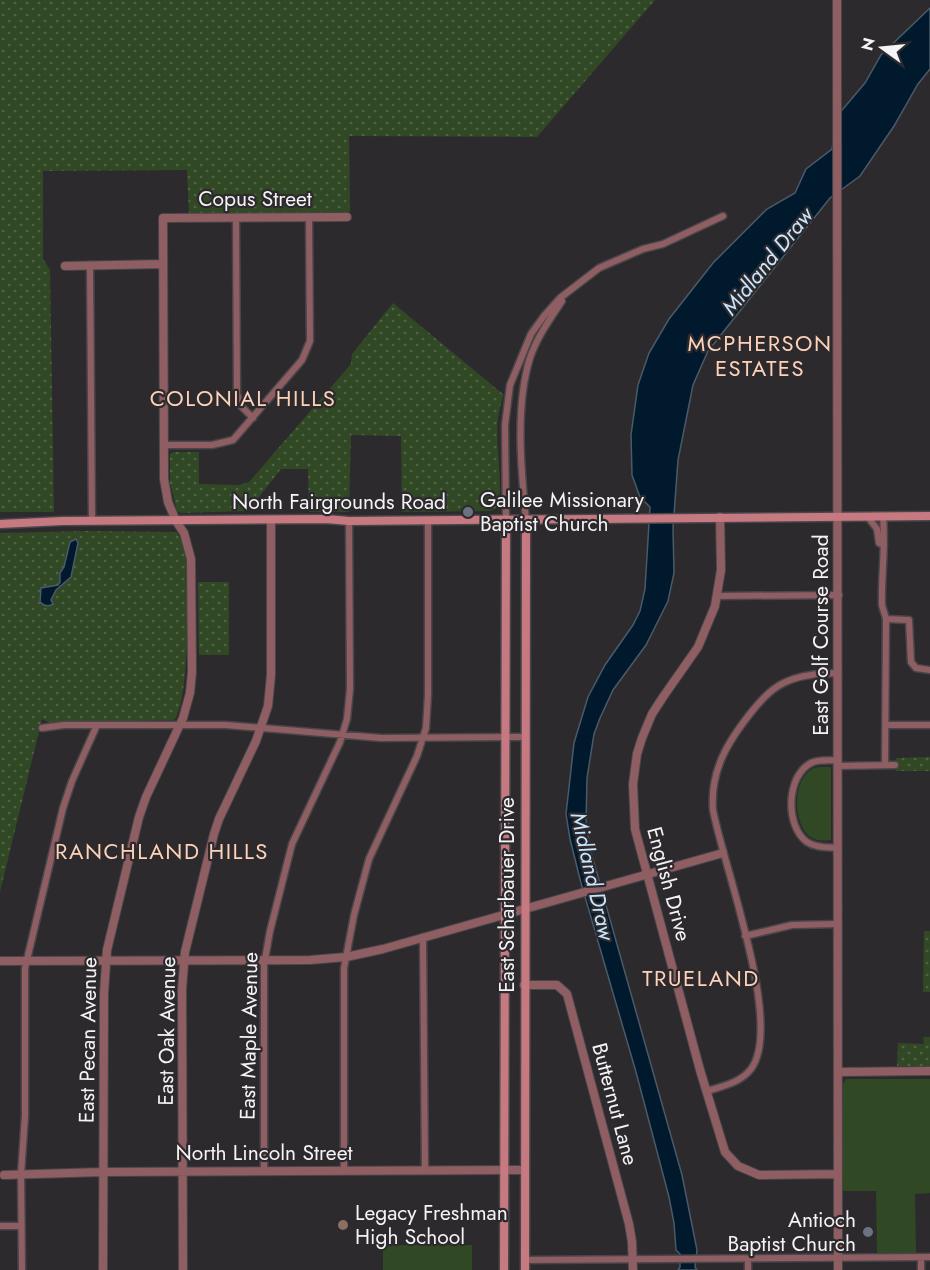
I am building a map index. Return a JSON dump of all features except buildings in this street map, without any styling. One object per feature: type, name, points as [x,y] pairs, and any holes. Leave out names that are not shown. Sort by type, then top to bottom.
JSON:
[{"type":"main road","name":"North Fairgrounds Road","points":[[0,524],[92,521],[428,521],[930,516]]},
{"type":"main road","name":"East Scharbauer Drive","points":[[504,1270],[506,520]]},
{"type":"main road","name":"East Scharbauer Drive","points":[[525,1270],[526,520]]},
{"type":"street","name":"East Golf Course Road","points":[[837,0],[838,1270]]},
{"type":"street","points":[[506,520],[505,425],[510,385],[531,334],[544,316],[567,293],[599,268],[624,256],[663,244],[723,216]]},
{"type":"street","points":[[164,445],[212,446],[236,437],[303,360],[310,341],[309,217]]},
{"type":"street","name":"Copus Street","points":[[163,218],[347,217]]},
{"type":"street","name":"East Pecan Avenue","points":[[102,1270],[106,960],[139,817],[180,724],[190,693],[192,672],[192,568],[185,535],[171,511],[166,493],[163,218]]},
{"type":"street","points":[[236,218],[237,394],[241,406],[253,418]]},
{"type":"street","points":[[65,266],[163,264]]},
{"type":"street","points":[[90,265],[92,521]]},
{"type":"street","points":[[526,520],[522,440],[524,390],[530,358],[539,336],[567,293]]},
{"type":"street","points":[[884,516],[882,607],[886,619],[885,765]]},
{"type":"street","name":"English Drive","points":[[720,517],[721,570],[718,596],[701,642],[652,714],[637,754],[633,784],[635,829],[722,1145],[730,1158],[741,1168],[762,1175],[838,1174]]},
{"type":"street","points":[[868,517],[878,529],[879,543],[884,545]]},
{"type":"street","name":"East Oak Avenue","points":[[183,1270],[182,989],[184,960],[214,834],[268,706],[271,681],[271,520]]},
{"type":"street","name":"East Maple Avenue","points":[[264,1170],[265,960],[292,844],[342,735],[347,719],[350,689],[349,521]]},
{"type":"street","points":[[344,1170],[343,988],[346,957],[354,915],[369,859],[410,773],[423,738],[428,708],[428,521]]},
{"type":"street","points":[[718,596],[839,595]]},
{"type":"street","points":[[886,619],[909,620],[910,662],[916,668],[930,670]]},
{"type":"street","points":[[707,1091],[732,1084],[740,1079],[751,1070],[759,1053],[759,989],[715,824],[712,796],[716,771],[726,746],[762,699],[791,680],[810,675],[838,673]]},
{"type":"street","points":[[42,728],[180,724],[261,727],[342,735],[423,738],[525,737]]},
{"type":"street","points":[[22,1270],[21,1174],[25,1116],[24,1011],[27,961],[63,808],[72,781],[97,725]]},
{"type":"street","points":[[886,725],[930,725]]},
{"type":"street","points":[[838,848],[818,846],[806,841],[796,827],[792,809],[793,792],[803,769],[814,762],[895,765]]},
{"type":"street","points":[[0,961],[310,960],[346,957],[723,854]]},
{"type":"street","points":[[746,936],[792,925],[838,924]]},
{"type":"street","points":[[423,937],[425,1170]]},
{"type":"street","name":"Butternut Lane","points":[[524,985],[557,985],[567,994],[629,1224],[633,1270]]},
{"type":"street","points":[[838,1072],[930,1071]]},
{"type":"street","name":"North Lincoln Street","points":[[4,1175],[264,1170],[525,1170]]},
{"type":"street","points":[[0,1226],[21,1226]]},
{"type":"street","points":[[525,1260],[930,1257]]},
{"type":"street","points":[[921,1258],[921,1270]]},
{"type":"street","points":[[748,1259],[748,1270]]},
{"type":"green space","points":[[0,0],[655,0],[537,137],[349,136],[350,212],[189,214],[187,170],[43,171],[43,259],[50,270],[54,512],[0,512]]},
{"type":"green space","points":[[393,303],[504,395],[497,436],[500,479],[498,507],[490,511],[402,512],[401,436],[351,435],[349,512],[309,512],[308,469],[281,469],[248,511],[181,513],[177,511],[170,483],[170,454],[199,452],[199,484],[239,485],[249,482],[351,364],[352,354]]},
{"type":"green space","points":[[177,532],[179,535],[186,555],[188,592],[187,643],[183,692],[179,710],[174,720],[50,723],[42,719],[0,892],[0,533]]},
{"type":"green space","points":[[198,582],[229,582],[229,655],[199,655]]},
{"type":"green space","points":[[930,757],[930,771],[896,771],[896,758]]},
{"type":"green space","points":[[831,767],[831,840],[823,841],[812,838],[805,832],[798,814],[798,793],[805,775],[812,769]]},
{"type":"green space","points":[[924,931],[930,931],[930,992],[923,992]]},
{"type":"green space","points":[[923,1037],[930,1037],[930,1066],[897,1066],[898,1043],[924,1044]]},
{"type":"green space","points":[[846,1079],[930,1079],[930,1193],[915,1194],[916,1253],[877,1253],[876,1191],[841,1191],[843,1084]]},
{"type":"green space","points":[[383,1245],[472,1245],[472,1270],[383,1270]]},
{"type":"water","name":"Midland Draw","points":[[930,8],[930,69],[918,84],[894,126],[860,176],[830,198],[708,351],[693,385],[678,460],[673,528],[674,573],[668,601],[646,645],[613,690],[594,734],[587,778],[586,824],[591,852],[682,1175],[697,1250],[695,1267],[697,1270],[678,1270],[680,1254],[676,1250],[669,1197],[636,1072],[581,883],[566,814],[574,743],[588,697],[605,665],[633,625],[640,611],[645,589],[650,507],[640,497],[632,475],[631,435],[638,385],[649,353],[669,319],[713,263],[767,209],[795,193],[806,169],[832,149],[837,116],[865,83],[881,55]]},
{"type":"water","points":[[76,539],[78,543],[71,577],[56,590],[51,600],[53,604],[45,605],[40,602],[41,588],[58,585],[70,542]]},
{"type":"place","name":"Galilee Missionary Baptist Church","points":[[468,512]]},
{"type":"place","name":"Legacy Freshman High School","points":[[343,1225]]},
{"type":"place","name":"Antioch Baptist Church","points":[[868,1232]]},
{"type":"district","name":"MCPHERSON ESTATES","points":[[760,356]]},
{"type":"district","name":"COLONIAL HILLS","points":[[243,398]]},
{"type":"district","name":"RANCHLAND HILLS","points":[[162,851]]},
{"type":"district","name":"TRUELAND","points":[[701,978]]}]
